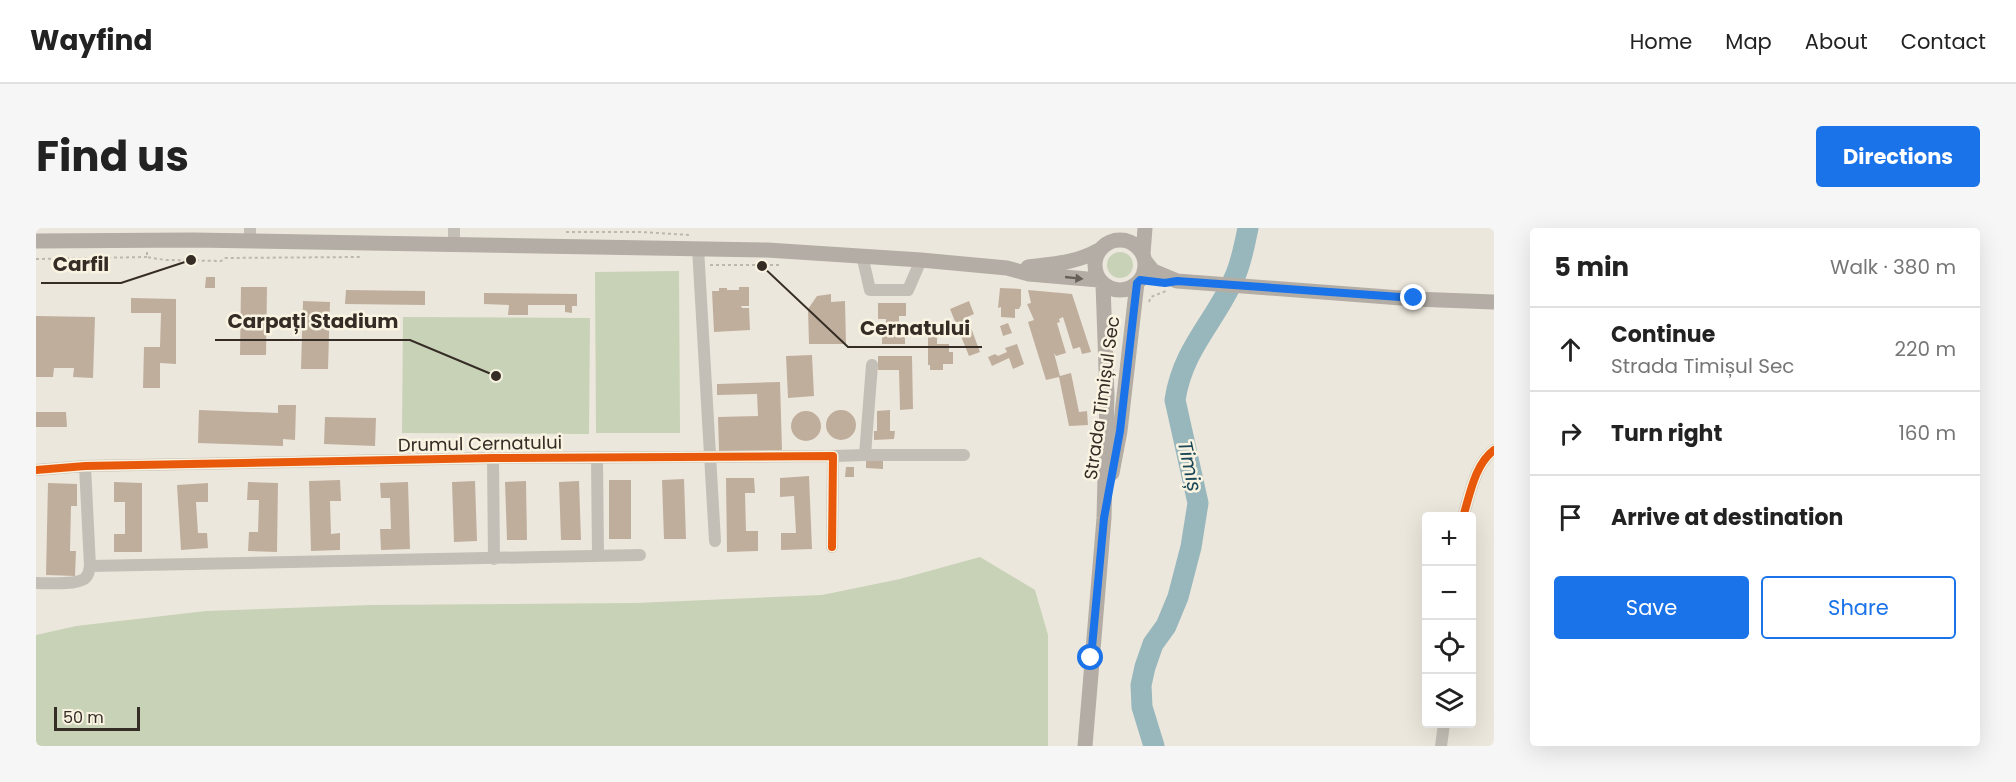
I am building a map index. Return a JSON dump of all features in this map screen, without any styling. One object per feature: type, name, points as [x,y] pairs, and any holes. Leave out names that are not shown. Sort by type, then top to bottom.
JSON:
[{"type":"main road","points":[[1101,282],[1095,265],[1118,228]]},
{"type":"main road","points":[[36,241],[147,240],[250,235],[454,245],[699,248],[862,255],[1007,268],[1029,274],[1101,282],[1117,290],[1128,289],[1139,281],[1143,274],[1145,228]]},
{"type":"main road","points":[[1007,268],[1084,259],[1105,246],[1125,240],[1138,248],[1154,272],[1179,282]]},
{"type":"main road","points":[[1139,281],[1494,302]]},
{"type":"main road","name":"Strada Timișul Sec","points":[[1104,518],[1120,431],[1139,281]]},
{"type":"main road","name":"Strada Timișul Sec","points":[[1084,746],[1104,518],[1107,367],[1101,282]]},
{"type":"street","points":[[454,228],[454,245]]},
{"type":"street","points":[[699,248],[715,542]]},
{"type":"street","points":[[862,255],[870,290],[908,290],[921,260]]},
{"type":"street","points":[[865,455],[872,365]]},
{"type":"street","points":[[1464,512],[1482,462],[1494,450]]},
{"type":"street","name":"Drumul Cernatului","points":[[36,470],[85,466],[493,459],[964,455]]},
{"type":"street","points":[[832,547],[833,456]]},
{"type":"street","points":[[597,458],[598,556]]},
{"type":"street","points":[[493,459],[494,559]]},
{"type":"street","points":[[36,583],[72,582],[84,579],[89,573],[85,466]]},
{"type":"street","points":[[90,566],[640,555]]},
{"type":"street","points":[[1441,746],[1443,728]]},
{"type":"path","points":[[147,240],[147,257]]},
{"type":"path","points":[[36,259],[147,257],[165,260],[221,261],[225,258],[364,257]]},
{"type":"green space","points":[[1120,252],[1129,256],[1133,265],[1129,274],[1120,278],[1111,274],[1107,265],[1111,256]]},
{"type":"green space","points":[[679,271],[680,433],[596,433],[595,272]]},
{"type":"green space","points":[[403,317],[590,318],[589,434],[402,433]]},
{"type":"green space","points":[[980,557],[1035,590],[1048,635],[1048,746],[36,746],[36,635],[76,626],[206,611],[371,605],[636,603],[822,595],[900,579]]},
{"type":"building","points":[[206,277],[215,277],[215,288],[205,288]]},
{"type":"building","points":[[241,287],[267,287],[266,355],[240,355]]},
{"type":"building","points":[[739,287],[749,287],[749,306],[741,306],[749,308],[750,330],[714,332],[712,291],[719,291],[719,288],[739,290]]},
{"type":"building","points":[[1000,288],[1021,289],[1021,305],[1019,309],[1015,309],[1015,318],[1001,317],[1001,307],[998,308]]},
{"type":"building","points":[[346,290],[425,291],[425,305],[345,304]]},
{"type":"building","points":[[1028,290],[1072,294],[1091,352],[1082,354],[1080,347],[1073,349],[1063,317],[1057,323],[1066,353],[1056,356],[1054,353],[1060,376],[1071,373],[1079,412],[1087,411],[1088,425],[1069,426],[1059,377],[1046,380],[1028,322],[1034,320],[1027,304],[1031,303]]},
{"type":"building","points":[[484,293],[577,294],[577,306],[572,306],[572,313],[565,312],[565,305],[528,305],[528,315],[508,315],[509,305],[484,304]]},
{"type":"building","points":[[831,294],[831,302],[845,301],[846,344],[809,344],[808,309],[817,296]]},
{"type":"building","points":[[131,298],[176,299],[176,364],[160,363],[160,388],[143,388],[144,347],[160,347],[161,313],[131,313]]},
{"type":"building","points":[[303,301],[330,302],[328,369],[301,369]]},
{"type":"building","points":[[969,301],[974,314],[967,317],[980,352],[969,356],[950,309]]},
{"type":"building","points":[[878,303],[906,303],[906,316],[899,316],[899,328],[905,328],[905,344],[882,344],[882,328],[886,328],[886,319],[878,319]]},
{"type":"building","points":[[36,316],[95,317],[93,378],[73,377],[74,368],[54,368],[53,377],[36,377]]},
{"type":"building","points":[[1008,323],[1012,333],[1003,336],[1000,326]]},
{"type":"building","points":[[928,332],[937,332],[937,344],[949,344],[949,352],[953,352],[953,364],[943,364],[943,370],[930,370],[930,365],[928,365]]},
{"type":"building","points":[[1017,344],[1024,364],[1013,369],[1009,358],[992,366],[988,357],[1007,352],[1005,348]]},
{"type":"building","points":[[812,355],[814,396],[788,398],[786,356]]},
{"type":"building","points":[[878,356],[912,356],[913,409],[900,410],[899,370],[878,370]]},
{"type":"building","points":[[780,382],[782,450],[719,451],[718,417],[758,416],[757,394],[717,395],[717,384]]},
{"type":"building","points":[[278,405],[296,405],[295,440],[283,439],[283,446],[198,443],[199,410],[278,413]]},
{"type":"building","points":[[841,410],[847,411],[855,419],[855,431],[847,439],[841,440],[835,439],[827,431],[826,425],[827,419],[835,411]]},
{"type":"building","points":[[890,410],[890,431],[895,431],[894,439],[874,440],[874,431],[877,431],[877,411]]},
{"type":"building","points":[[806,411],[816,416],[821,426],[816,436],[806,441],[796,436],[791,426],[796,416]]},
{"type":"building","points":[[36,412],[66,412],[67,427],[36,427]]},
{"type":"building","points":[[325,417],[376,418],[375,446],[324,444]]},
{"type":"building","points":[[866,460],[883,460],[883,469],[866,468]]},
{"type":"building","points":[[846,467],[854,467],[854,477],[845,477]]},
{"type":"building","points":[[809,476],[812,549],[781,550],[781,533],[796,533],[794,496],[780,497],[780,478]]},
{"type":"building","points":[[726,478],[754,478],[755,493],[745,493],[746,531],[758,531],[758,551],[727,552]]},
{"type":"building","points":[[684,479],[686,539],[664,539],[662,480]]},
{"type":"building","points":[[340,480],[341,501],[330,501],[331,534],[340,533],[340,550],[311,551],[309,481]]},
{"type":"building","points":[[609,480],[631,480],[631,539],[609,539]]},
{"type":"building","points":[[475,481],[477,541],[454,542],[452,482]]},
{"type":"building","points":[[526,481],[527,540],[507,540],[505,482]]},
{"type":"building","points":[[579,481],[581,540],[561,540],[559,482]]},
{"type":"building","points":[[114,482],[142,483],[142,552],[114,552],[114,534],[125,534],[125,502],[114,502]]},
{"type":"building","points":[[248,482],[278,483],[277,552],[248,551],[249,532],[258,532],[259,500],[247,500]]},
{"type":"building","points":[[408,482],[410,549],[381,550],[380,529],[391,529],[390,498],[381,498],[380,483]]},
{"type":"building","points":[[48,483],[77,484],[77,506],[71,506],[70,551],[76,551],[75,576],[46,575]]},
{"type":"building","points":[[208,483],[208,502],[196,502],[198,533],[207,533],[208,548],[181,550],[177,485]]},
{"type":"waterway","name":"Timiș","points":[[1154,746],[1142,707],[1141,685],[1153,644],[1166,626],[1178,597],[1191,547],[1198,503],[1175,400],[1185,364],[1220,306],[1236,274],[1248,228]]},
{"type":"cycle path","points":[[1464,512],[1478,471],[1494,450]]},
{"type":"cycle path","points":[[36,470],[85,466],[493,458],[833,456],[832,547]]},
{"type":"place","name":"Carfil","points":[[191,260]]},
{"type":"place","name":"Cernatului","points":[[762,266]]},
{"type":"place","name":"Carpați Stadium","points":[[496,376]]},
{"type":"route","points":[[1091,658],[1104,518],[1120,431],[1137,283],[1140,280],[1165,283],[1177,281],[1414,298]]}]
